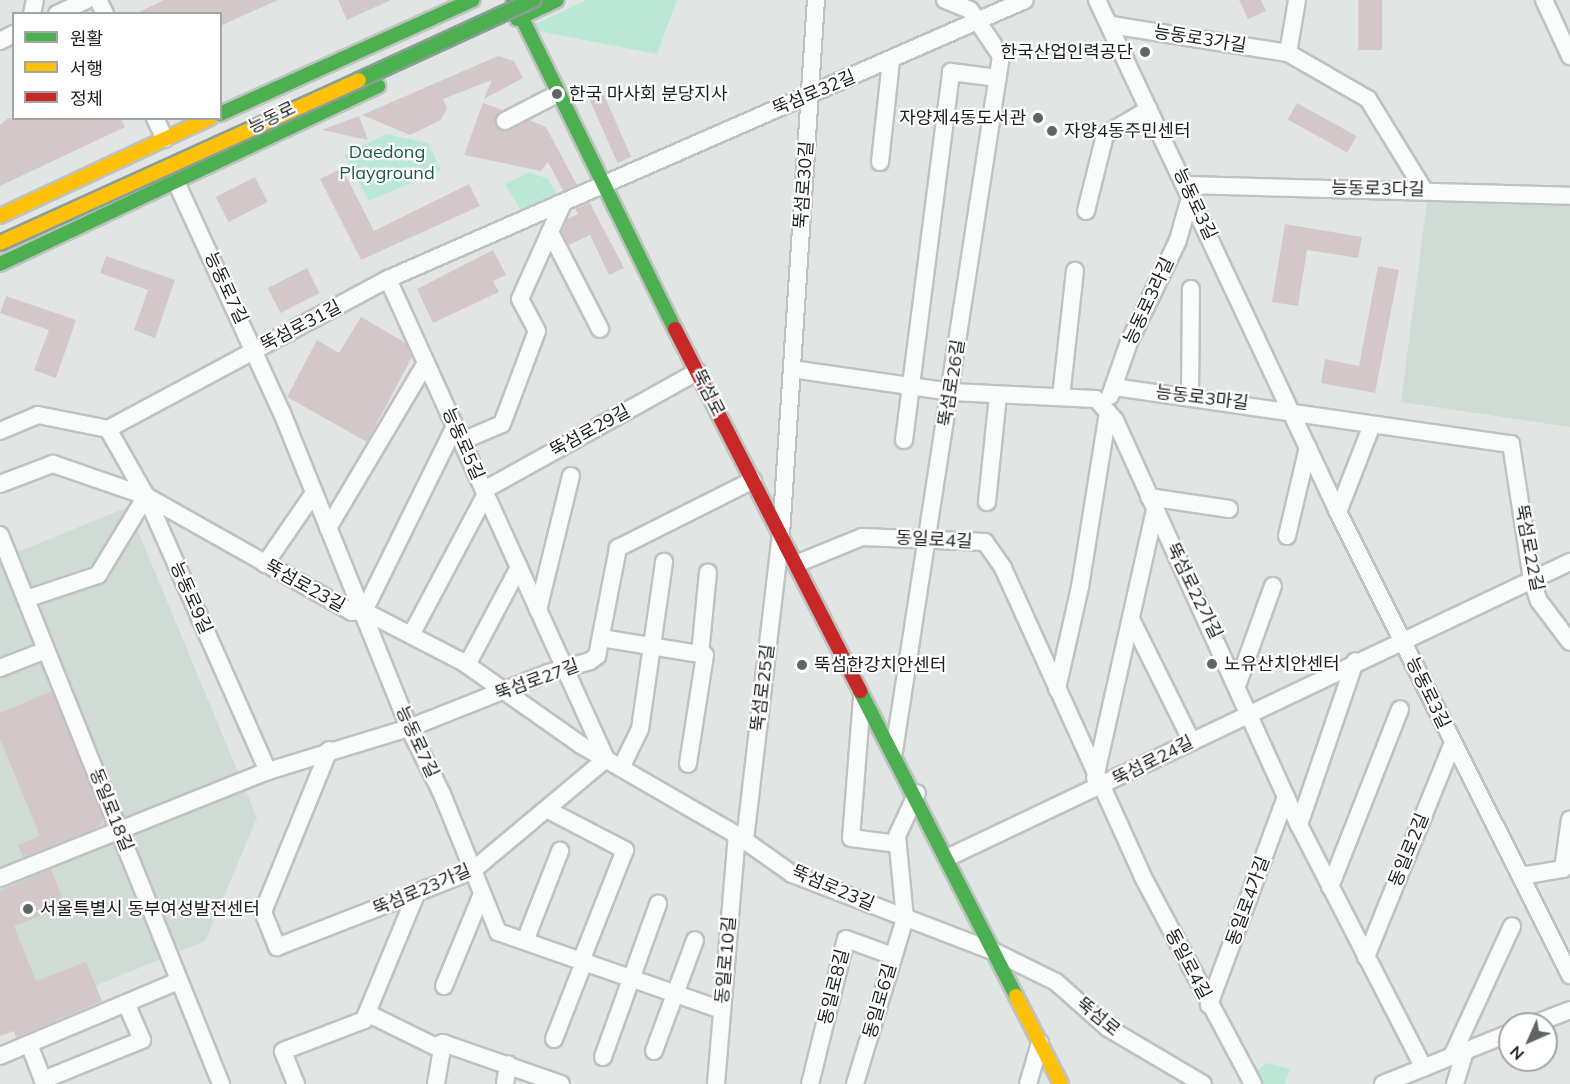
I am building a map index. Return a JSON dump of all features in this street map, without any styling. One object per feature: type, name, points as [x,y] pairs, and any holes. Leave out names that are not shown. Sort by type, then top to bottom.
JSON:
[{"type":"main road","name":"능동로","points":[[222,113],[472,0]]},
{"type":"main road","name":"뚝섬로","points":[[512,0],[602,186],[796,564],[917,793],[993,951],[1061,1084]]},
{"type":"main road","points":[[0,234],[512,0]]},
{"type":"main road","points":[[0,243],[533,0]]},
{"type":"main road","name":"능동로","points":[[0,264],[177,184],[557,0]]},
{"type":"main road","points":[[0,216],[206,120]]},
{"type":"street","points":[[61,12],[87,0]]},
{"type":"street","name":"뚝섬로30길","points":[[781,535],[816,0]]},
{"type":"street","points":[[945,0],[963,4],[979,20]]},
{"type":"street","name":"뚝섬로32길","points":[[602,186],[810,94],[891,61],[1025,0]]},
{"type":"street","name":"능동로3길","points":[[1097,0],[1189,189],[1338,512],[1570,975]]},
{"type":"street","points":[[1288,53],[1298,0]]},
{"type":"street","points":[[1544,0],[1570,56]]},
{"type":"street","name":"뚝섬로26길","points":[[894,751],[924,539],[951,392],[1001,56],[979,20]]},
{"type":"street","name":"능동로3가길","points":[[1111,25],[1288,53],[1368,99],[1424,190]]},
{"type":"street","points":[[880,162],[891,61]]},
{"type":"street","points":[[904,440],[951,72],[998,78]]},
{"type":"street","points":[[505,121],[557,94]]},
{"type":"street","points":[[1086,211],[1105,135],[1149,109]]},
{"type":"street","points":[[156,120],[165,139]]},
{"type":"street","name":"능동로7길","points":[[177,184],[255,350],[364,611],[409,728],[498,932],[722,1010]]},
{"type":"street","name":"뚝섬로31길","points":[[108,429],[388,279],[602,186]]},
{"type":"street","name":"능동로3다길","points":[[1189,189],[1424,190],[1570,196]]},
{"type":"street","name":"능동로3라길","points":[[1103,406],[1114,387],[1129,342],[1178,240],[1189,189]]},
{"type":"street","points":[[364,611],[458,434],[502,424],[537,331],[519,299],[563,203]]},
{"type":"street","points":[[550,232],[600,329]]},
{"type":"street","points":[[1061,397],[1075,272]]},
{"type":"street","name":"능동로5길","points":[[388,279],[606,759]]},
{"type":"street","points":[[1190,395],[1191,289]]},
{"type":"street","points":[[328,528],[426,363]]},
{"type":"street","points":[[792,369],[951,392],[998,396],[1061,397],[1103,406],[1080,587],[1056,689]]},
{"type":"street","name":"뚝섬로29길","points":[[485,492],[697,372]]},
{"type":"street","name":"능동로3마길","points":[[1114,387],[1289,409]]},
{"type":"street","points":[[987,502],[998,396]]},
{"type":"street","name":"뚝섬로22가길","points":[[1103,406],[1238,683],[1248,713],[1299,825],[1424,1068]]},
{"type":"street","points":[[1289,409],[1372,425],[1338,512]]},
{"type":"street","points":[[0,431],[38,415],[108,429]]},
{"type":"street","name":"뚝섬로22길","points":[[1372,425],[1511,444],[1532,580],[1539,600],[1570,642]]},
{"type":"street","name":"능동로9길","points":[[108,429],[146,495],[268,771]]},
{"type":"street","points":[[1287,536],[1308,447]]},
{"type":"street","name":"뚝섬로23길","points":[[0,484],[53,464],[146,495],[352,612],[364,611],[467,665],[606,759],[741,838],[792,874],[993,951]]},
{"type":"street","points":[[538,610],[571,476]]},
{"type":"street","name":"뚝섬로27길","points":[[0,878],[268,771],[329,750],[409,728],[597,656],[618,548],[753,480]]},
{"type":"street","points":[[411,635],[485,492]]},
{"type":"street","points":[[265,564],[314,493]]},
{"type":"street","points":[[26,599],[98,575],[146,495]]},
{"type":"street","points":[[1097,783],[1152,503],[1229,509]]},
{"type":"street","name":"동일로18길","points":[[0,535],[221,1084]]},
{"type":"street","name":"뚝섬로25길","points":[[741,838],[781,535]]},
{"type":"street","name":"동일로4길","points":[[796,564],[862,537],[985,542],[1003,568],[1097,783],[1209,1005],[1253,1084]]},
{"type":"street","points":[[621,768],[640,729],[650,646],[664,562]]},
{"type":"street","name":"뚝섬로24길","points":[[949,857],[1097,783],[1191,742],[1355,661],[1402,642],[1570,562]]},
{"type":"street","points":[[467,665],[519,567]]},
{"type":"street","points":[[700,654],[708,572]]},
{"type":"street","points":[[1238,683],[1273,586]]},
{"type":"street","points":[[1131,619],[1191,742]]},
{"type":"street","points":[[601,638],[705,655],[688,764]]},
{"type":"street","points":[[0,668],[46,650]]},
{"type":"street","points":[[1299,825],[1355,661]]},
{"type":"street","points":[[863,690],[851,838],[898,844]]},
{"type":"street","points":[[1330,887],[1400,709]]},
{"type":"street","name":"동일로2길","points":[[1366,957],[1453,743]]},
{"type":"street","name":"뚝섬로23가길","points":[[329,750],[263,912],[277,947],[415,897],[472,872],[606,759]]},
{"type":"street","points":[[904,918],[897,836],[917,793]]},
{"type":"street","name":"동일로4가길","points":[[1209,1005],[1287,797]]},
{"type":"street","points":[[548,810],[625,850],[554,1039]]},
{"type":"street","points":[[1521,876],[1563,868],[1570,819]]},
{"type":"street","name":"동일로10길","points":[[716,1084],[741,838]]},
{"type":"street","points":[[525,941],[560,851]]},
{"type":"street","points":[[444,986],[482,894]]},
{"type":"street","points":[[296,1084],[283,1051],[369,1014],[415,897]]},
{"type":"street","points":[[603,1057],[658,904]]},
{"type":"street","name":"동일로6길","points":[[855,1084],[904,918]]},
{"type":"street","points":[[1455,1084],[1459,1054],[1512,926]]},
{"type":"street","name":"동일로8길","points":[[810,1084],[846,939],[893,956]]},
{"type":"street","points":[[654,1051],[695,940]]},
{"type":"street","name":"뚝섬로","points":[[993,951],[1056,982],[1108,1028],[1203,1084]]},
{"type":"street","points":[[0,1056],[178,981]]},
{"type":"street","points":[[28,1044],[43,1080],[141,1040],[126,1003]]},
{"type":"street","points":[[369,1014],[434,1046],[442,1043],[561,1084]]},
{"type":"street","points":[[1383,1084],[1498,1038]]},
{"type":"street","points":[[436,1084],[442,1043]]},
{"type":"street","points":[[1028,1084],[1040,1043]]},
{"type":"street","points":[[505,1084],[508,1064]]},
{"type":"shaded area","points":[[1427,201],[1570,204],[1570,427],[1401,402]]},
{"type":"shaded area","points":[[128,507],[257,818],[205,941],[0,1025],[0,559]]},
{"type":"green space","points":[[587,0],[677,0],[657,54],[538,31],[535,24]]},
{"type":"green space","name":"Daedong Playground","points":[[386,134],[428,143],[441,170],[369,201],[344,155]]},
{"type":"green space","points":[[530,172],[548,179],[559,199],[523,214],[505,184]]},
{"type":"green space","points":[[1267,1063],[1290,1069],[1285,1084],[1258,1084],[1253,1074]]},
{"type":"building","points":[[164,0],[278,0],[222,25],[222,12],[139,12]]},
{"type":"building","points":[[338,0],[391,0],[347,20]]},
{"type":"building","points":[[1239,0],[1261,0],[1266,11],[1248,19]]},
{"type":"building","points":[[1358,0],[1382,0],[1382,50],[1358,50]]},
{"type":"building","points":[[498,56],[514,61],[523,78],[484,99],[492,80],[443,99],[447,108],[441,120],[410,135],[362,115]]},
{"type":"building","points":[[602,91],[631,157],[618,163],[588,97]]},
{"type":"building","points":[[483,103],[503,110],[495,120],[500,130],[529,120],[546,127],[577,185],[563,191],[548,162],[541,171],[464,155]]},
{"type":"building","points":[[1297,103],[1356,136],[1347,153],[1288,120]]},
{"type":"building","points":[[359,116],[368,140],[322,130]]},
{"type":"building","points":[[8,118],[12,118],[12,120],[122,120],[125,127],[0,186],[0,125]]},
{"type":"building","points":[[342,168],[374,231],[469,184],[480,206],[361,260],[320,179]]},
{"type":"building","points":[[255,177],[268,202],[229,222],[216,197]]},
{"type":"building","points":[[590,203],[624,268],[609,275],[590,235],[569,245],[562,232],[567,219],[578,214],[575,209]]},
{"type":"building","points":[[1285,224],[1362,237],[1358,258],[1307,250],[1298,306],[1272,302]]},
{"type":"building","points":[[493,250],[506,275],[493,281],[499,292],[433,323],[417,289]]},
{"type":"building","points":[[106,256],[175,280],[155,338],[134,330],[148,290],[100,273]]},
{"type":"building","points":[[1378,266],[1399,270],[1375,393],[1321,383],[1325,359],[1359,366]]},
{"type":"building","points":[[307,268],[320,293],[281,313],[268,288]]},
{"type":"building","points":[[6,296],[76,320],[56,378],[34,370],[49,330],[0,313]]},
{"type":"building","points":[[361,317],[406,343],[412,357],[367,442],[287,397],[317,340],[339,353]]},
{"type":"building","points":[[52,691],[103,819],[99,827],[23,857],[18,845],[40,836],[0,739],[0,713]]},
{"type":"building","points":[[51,869],[66,906],[14,926],[36,981],[86,962],[102,1001],[16,1038],[14,1031],[0,1036],[0,891]]},
{"type":"railway","points":[[0,243],[527,0]]},
{"type":"traffic: fast","points":[[222,113],[472,0]]},
{"type":"traffic: fast","points":[[513,0],[675,329]]},
{"type":"traffic: fast","points":[[359,80],[533,0]]},
{"type":"traffic: fast","points":[[517,19],[557,0]]},
{"type":"traffic: fast","points":[[0,264],[378,86]]},
{"type":"traffic: fast","points":[[860,691],[1016,996]]},
{"type":"traffic: slow","points":[[0,243],[359,80]]},
{"type":"traffic: slow","points":[[0,216],[206,120]]},
{"type":"traffic: slow","points":[[1016,996],[1061,1084]]},
{"type":"traffic: jam","points":[[675,329],[860,691]]},
{"type":"place","name":"한국산업인력공단","points":[[1145,52]]},
{"type":"place","name":"한국 마사회 분당지사","points":[[557,94]]},
{"type":"place","name":"자양제4동도서관","points":[[1038,118]]},
{"type":"place","name":"자양4동주민센터","points":[[1052,131]]},
{"type":"place","name":"노유산치안센터","points":[[1212,664]]},
{"type":"place","name":"뚝섬한강치안센터","points":[[802,665]]},
{"type":"place","name":"서울특별시 동부여성발전센터","points":[[28,909]]}]
